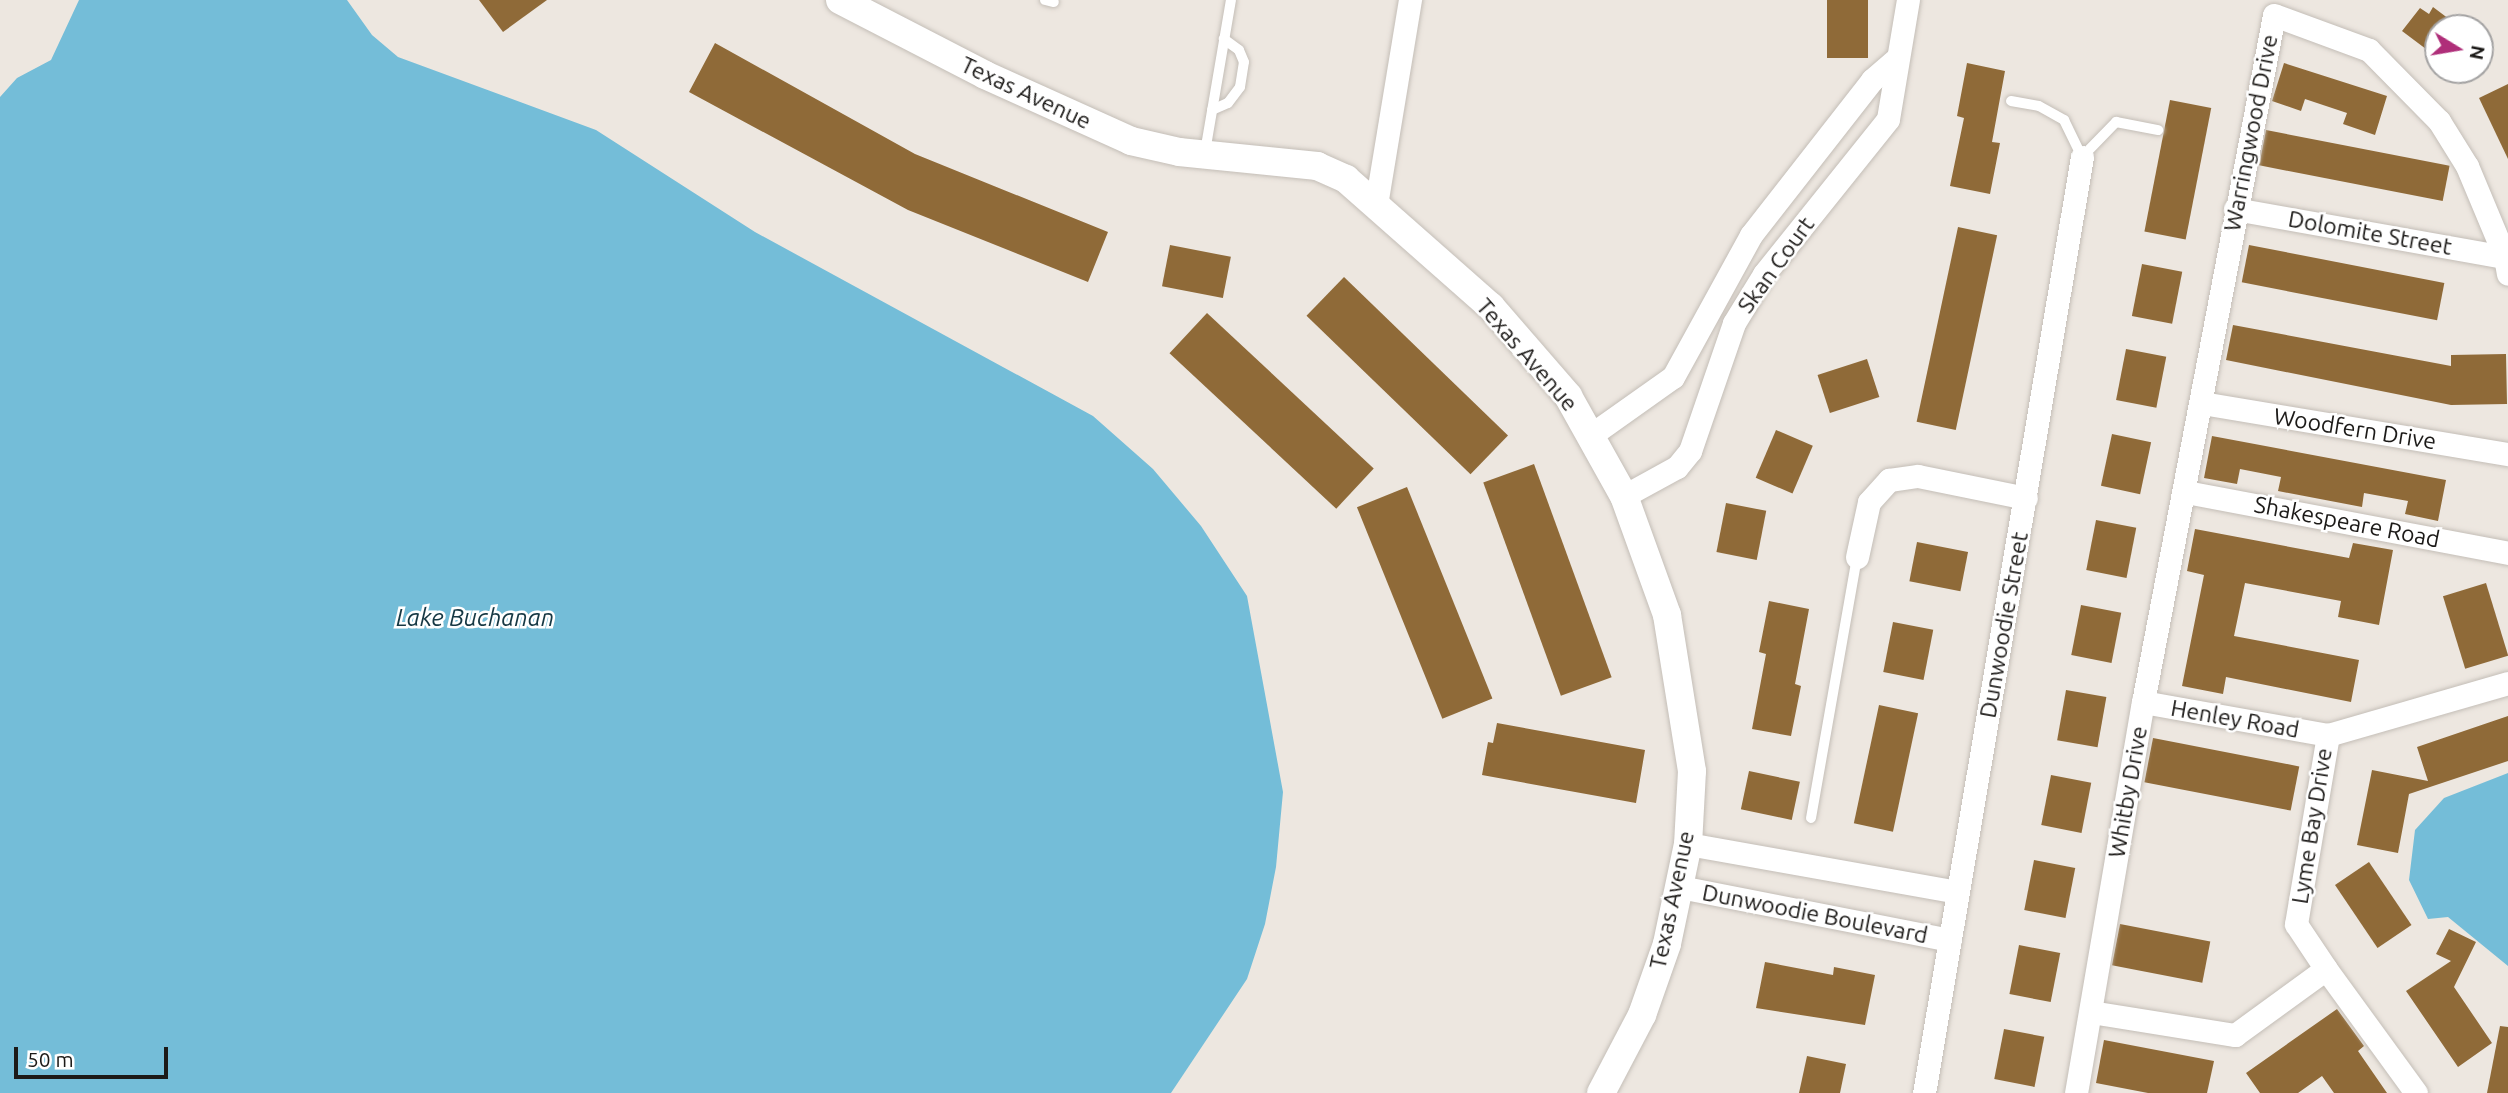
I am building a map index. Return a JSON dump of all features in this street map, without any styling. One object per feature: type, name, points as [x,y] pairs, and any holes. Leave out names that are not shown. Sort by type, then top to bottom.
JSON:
[{"type":"street","points":[[1376,205],[1410,0]]},
{"type":"street","name":"Skan Court","points":[[1624,496],[1677,467],[1690,451],[1734,323],[1764,274],[1888,119],[1896,89],[1897,58],[1908,0]]},
{"type":"street","name":"Texas Avenue","points":[[846,1],[985,75],[1132,141],[1205,155],[1317,166],[1346,180],[1491,307],[1568,396],[1624,496],[1667,615],[1685,708],[1692,771],[1688,844],[1667,944],[1642,1016],[1601,1093]]},
{"type":"street","name":"Warringwood Drive","points":[[2186,492],[2235,209],[2274,15],[2369,50],[2439,121],[2467,166],[2507,265]]},
{"type":"street","name":"Skan Court","points":[[1591,435],[1673,377],[1751,235],[1872,80],[1897,58]]},
{"type":"street","name":"Dunwoodie Street","points":[[1924,1093],[2082,157]]},
{"type":"street","name":"Dolomite Street","points":[[2235,209],[2507,265]]},
{"type":"street","name":"Woodfern Drive","points":[[2202,403],[2508,454]]},
{"type":"street","points":[[1857,557],[1869,502],[1889,480],[1918,476],[2026,498]]},
{"type":"street","name":"Shakespeare Road","points":[[2186,492],[2508,553]]},
{"type":"street","name":"Whitby Drive","points":[[2076,1093],[2143,702],[2186,492]]},
{"type":"street","name":"Lyme Bay Drive","points":[[2416,1093],[2296,923],[2328,735],[2508,683]]},
{"type":"street","name":"Henley Road","points":[[2143,702],[2328,735]]},
{"type":"street","name":"Dunwoodie Boulevard","points":[[1688,844],[1958,892]]},
{"type":"street","name":"Dunwoodie Boulevard","points":[[1679,887],[1950,940]]},
{"type":"street","points":[[2091,1012],[2235,1035],[2326,969]]},
{"type":"lane","points":[[1205,155],[1231,0]]},
{"type":"lane","points":[[1212,110],[1228,103],[1240,87],[1244,62],[1239,50],[1224,38]]},
{"type":"lane","points":[[2011,101],[2039,106],[2064,120],[2082,157],[2116,122],[2158,130]]},
{"type":"lane","points":[[1811,818],[1857,557]]},
{"type":"water","name":"Lake Buchanan","points":[[79,0],[347,0],[372,35],[398,57],[596,130],[755,232],[1093,416],[1153,469],[1201,526],[1247,596],[1283,792],[1276,867],[1265,924],[1247,979],[1171,1093],[0,1093],[0,97],[17,78],[51,60]]},
{"type":"water","points":[[2508,773],[2508,966],[2448,917],[2428,919],[2409,880],[2415,830],[2444,798]]},
{"type":"building","points":[[479,0],[547,0],[503,32]]},
{"type":"building","points":[[1827,0],[1868,0],[1868,58],[1827,58]]},
{"type":"building","points":[[2433,7],[2442,14],[2429,14]]},
{"type":"building","points":[[2420,8],[2429,14],[2424,14],[2424,48],[2402,31]]},
{"type":"building","points":[[715,43],[915,154],[1108,232],[1088,282],[908,210],[689,92]]},
{"type":"building","points":[[1967,63],[2005,71],[1992,142],[2000,143],[1990,194],[1950,186],[1964,118],[1957,116]]},
{"type":"building","points":[[2284,63],[2387,96],[2375,135],[2343,124],[2347,113],[2305,99],[2301,111],[2272,101]]},
{"type":"building","points":[[2508,84],[2508,159],[2479,98]]},
{"type":"building","points":[[2170,100],[2211,108],[2186,240],[2144,232]]},
{"type":"building","points":[[2266,130],[2450,166],[2443,201],[2259,165]]},
{"type":"building","points":[[1958,227],[1997,235],[1956,430],[1917,422]]},
{"type":"building","points":[[1170,245],[1231,257],[1223,298],[1162,286]]},
{"type":"building","points":[[2249,245],[2444,283],[2437,320],[2242,282]]},
{"type":"building","points":[[2142,264],[2182,272],[2172,324],[2132,316]]},
{"type":"building","points":[[1344,277],[1508,435],[1470,474],[1306,316]]},
{"type":"building","points":[[1207,313],[1374,468],[1336,509],[1169,353]]},
{"type":"building","points":[[2233,325],[2451,366],[2451,355],[2506,354],[2507,404],[2451,405],[2226,360]]},
{"type":"building","points":[[2126,349],[2166,357],[2156,408],[2116,400]]},
{"type":"building","points":[[1867,359],[1879,397],[1830,413],[1818,375]]},
{"type":"building","points":[[1776,430],[1813,446],[1793,493],[1756,478]]},
{"type":"building","points":[[2112,434],[2151,442],[2140,494],[2101,486]]},
{"type":"building","points":[[2212,436],[2446,480],[2438,521],[2405,514],[2408,501],[2364,493],[2362,507],[2278,491],[2281,477],[2240,469],[2237,484],[2204,478]]},
{"type":"building","points":[[1534,464],[1612,677],[1561,696],[1483,482]]},
{"type":"building","points":[[1407,487],[1492,698],[1442,719],[1357,507]]},
{"type":"building","points":[[1726,503],[1766,511],[1757,560],[1716,552]]},
{"type":"building","points":[[2096,520],[2136,528],[2127,578],[2086,570]]},
{"type":"building","points":[[2195,529],[2349,558],[2353,543],[2393,550],[2379,625],[2338,617],[2341,601],[2245,583],[2234,636],[2359,660],[2351,702],[2226,677],[2223,694],[2182,686],[2204,575],[2187,571]]},
{"type":"building","points":[[1917,542],[1968,552],[1960,591],[1909,581]]},
{"type":"building","points":[[2486,583],[2508,656],[2465,669],[2443,596]]},
{"type":"building","points":[[1769,601],[1809,609],[1795,684],[1801,686],[1791,736],[1752,729],[1766,654],[1759,652]]},
{"type":"building","points":[[2081,605],[2121,613],[2112,663],[2071,655]]},
{"type":"building","points":[[1893,622],[1933,630],[1924,680],[1883,672]]},
{"type":"building","points":[[2066,690],[2106,697],[2098,747],[2057,740]]},
{"type":"building","points":[[1879,705],[1918,713],[1893,832],[1854,823]]},
{"type":"building","points":[[2508,716],[2508,761],[2409,794],[2398,853],[2357,845],[2372,770],[2428,781],[2417,747]]},
{"type":"building","points":[[1497,723],[1645,750],[1636,803],[1482,775],[1488,742],[1493,743]]},
{"type":"building","points":[[2153,738],[2299,766],[2291,811],[2144,782]]},
{"type":"building","points":[[1749,771],[1800,782],[1792,820],[1741,809]]},
{"type":"building","points":[[2051,775],[2091,783],[2082,833],[2041,825]]},
{"type":"building","points":[[2034,860],[2075,868],[2065,918],[2024,910]]},
{"type":"building","points":[[2369,862],[2411,925],[2378,948],[2335,885]]},
{"type":"building","points":[[2120,924],[2210,942],[2202,983],[2112,965]]},
{"type":"building","points":[[2449,929],[2476,942],[2454,987],[2492,1043],[2458,1067],[2406,991],[2451,961],[2436,954]]},
{"type":"building","points":[[2019,945],[2060,953],[2051,1002],[2009,994]]},
{"type":"building","points":[[1765,962],[1833,975],[1834,967],[1875,975],[1865,1025],[1756,1008]]},
{"type":"building","points":[[2337,1009],[2364,1046],[2358,1051],[2387,1093],[2334,1093],[2322,1076],[2298,1093],[2260,1093],[2246,1073]]},
{"type":"building","points":[[2500,1026],[2508,1027],[2508,1093],[2487,1093]]},
{"type":"building","points":[[2004,1029],[2044,1037],[2035,1087],[1994,1079]]},
{"type":"building","points":[[2104,1040],[2214,1061],[2207,1093],[2148,1093],[2096,1083]]},
{"type":"building","points":[[1807,1056],[1846,1064],[1840,1093],[1799,1093]]}]
